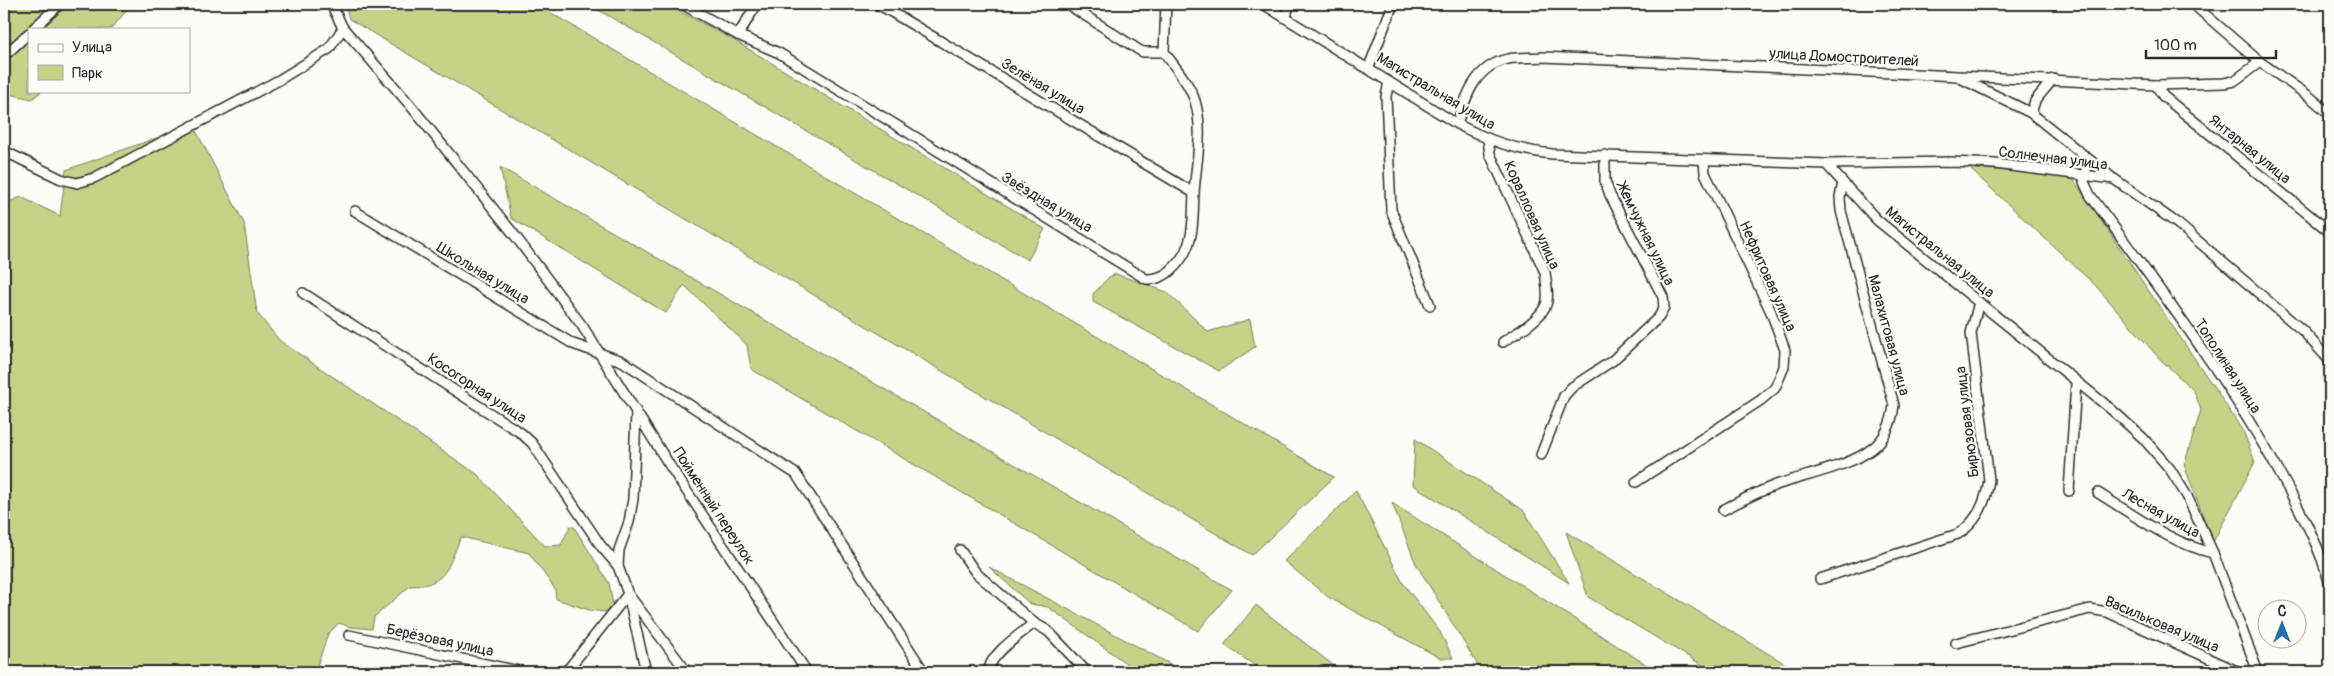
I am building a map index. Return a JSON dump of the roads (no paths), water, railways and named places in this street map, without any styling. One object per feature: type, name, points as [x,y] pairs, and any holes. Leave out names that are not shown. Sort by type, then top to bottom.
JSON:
[{"type":"street","points":[[34,28],[60,4]]},
{"type":"street","name":"Пойменный переулок","points":[[331,4],[343,28],[411,106],[516,236],[583,327],[807,672]]},
{"type":"street","name":"Звёздная улица","points":[[682,4],[779,54],[1146,279],[1162,278],[1178,263],[1191,236],[1199,154],[1195,102],[1188,84],[1164,52]]},
{"type":"street","points":[[738,34],[757,4]]},
{"type":"street","name":"Зелёная улица","points":[[878,4],[1194,193]]},
{"type":"street","points":[[1067,4],[1143,52],[1164,52],[1166,4]]},
{"type":"street","name":"Магистральная улица","points":[[1263,4],[1369,67],[1389,82],[1457,124],[1488,140],[1518,150],[1552,154],[1826,164],[1877,220],[2076,383],[2112,410],[2142,438],[2170,469],[2187,496],[2213,553],[2258,672]]},
{"type":"street","points":[[1286,18],[1289,4]]},
{"type":"street","points":[[1369,67],[1393,4]]},
{"type":"street","points":[[2193,4],[2260,62],[2310,97],[2330,114]]},
{"type":"street","points":[[4,151],[61,179],[77,183],[94,178],[279,80],[328,49],[343,28]]},
{"type":"street","points":[[4,56],[28,34]]},
{"type":"street","name":"улица Домостроителей","points":[[1457,124],[1467,93],[1475,79],[1492,66],[1507,59],[1543,57],[2156,85],[2234,81],[2260,62]]},
{"type":"street","points":[[1955,76],[2031,114],[2114,179]]},
{"type":"street","points":[[2031,114],[2035,101],[2053,80]]},
{"type":"street","points":[[1389,82],[1386,96],[1391,210],[1430,306]]},
{"type":"street","name":"Янтарная улица","points":[[2156,85],[2164,96],[2330,232]]},
{"type":"street","name":"Коралловая улица","points":[[1488,140],[1490,154],[1545,272],[1548,292],[1546,307],[1533,320],[1503,342]]},
{"type":"street","name":"Жемчужная улица","points":[[1541,455],[1564,396],[1572,386],[1612,361],[1659,318],[1664,307],[1663,297],[1610,195],[1605,181],[1605,155]]},
{"type":"street","name":"Нефритовая улица","points":[[1636,482],[1761,400],[1775,388],[1784,367],[1785,350],[1771,312],[1705,173],[1704,160]]},
{"type":"street","points":[[2085,174],[2088,160]]},
{"type":"street","name":"Солнечная улица","points":[[1826,164],[1951,162],[1995,164],[2114,179],[2194,237],[2303,331],[2330,361]]},
{"type":"street","name":"Тополиная улица","points":[[2085,174],[2084,182],[2090,195],[2183,322],[2264,444],[2304,518],[2330,585]]},
{"type":"street","name":"Малахитовая улица","points":[[1723,510],[1751,495],[1850,460],[1872,449],[1884,436],[1892,420],[1894,405],[1841,211],[1840,197],[1843,183]]},
{"type":"street","name":"Школьная улица","points":[[355,211],[573,344],[622,361],[796,474],[924,672]]},
{"type":"street","name":"Косогорная улица","points":[[303,294],[521,433],[532,443],[601,546],[618,566]]},
{"type":"street","name":"Бирюзовая улица","points":[[1820,580],[1958,534],[1971,526],[1977,517],[1987,493],[1989,480],[1971,333],[1973,317],[1979,302]]},
{"type":"street","points":[[2069,491],[2076,383]]},
{"type":"street","points":[[636,411],[633,499],[629,522],[619,550],[618,566],[628,594],[646,672]]},
{"type":"street","name":"Лесная улица","points":[[2098,494],[2158,529],[2200,550],[2213,553]]},
{"type":"street","points":[[960,550],[976,573],[1034,623],[1048,631],[1087,672]]},
{"type":"street","points":[[563,672],[569,668],[628,594]]},
{"type":"street","points":[[628,594],[687,672]]},
{"type":"street","name":"Васильковая улица","points":[[1956,643],[2090,609],[2107,612],[2218,668],[2239,672]]},
{"type":"street","points":[[989,672],[988,667],[992,658],[1034,623]]},
{"type":"street","name":"Берёзовая улица","points":[[349,635],[524,672]]}]
